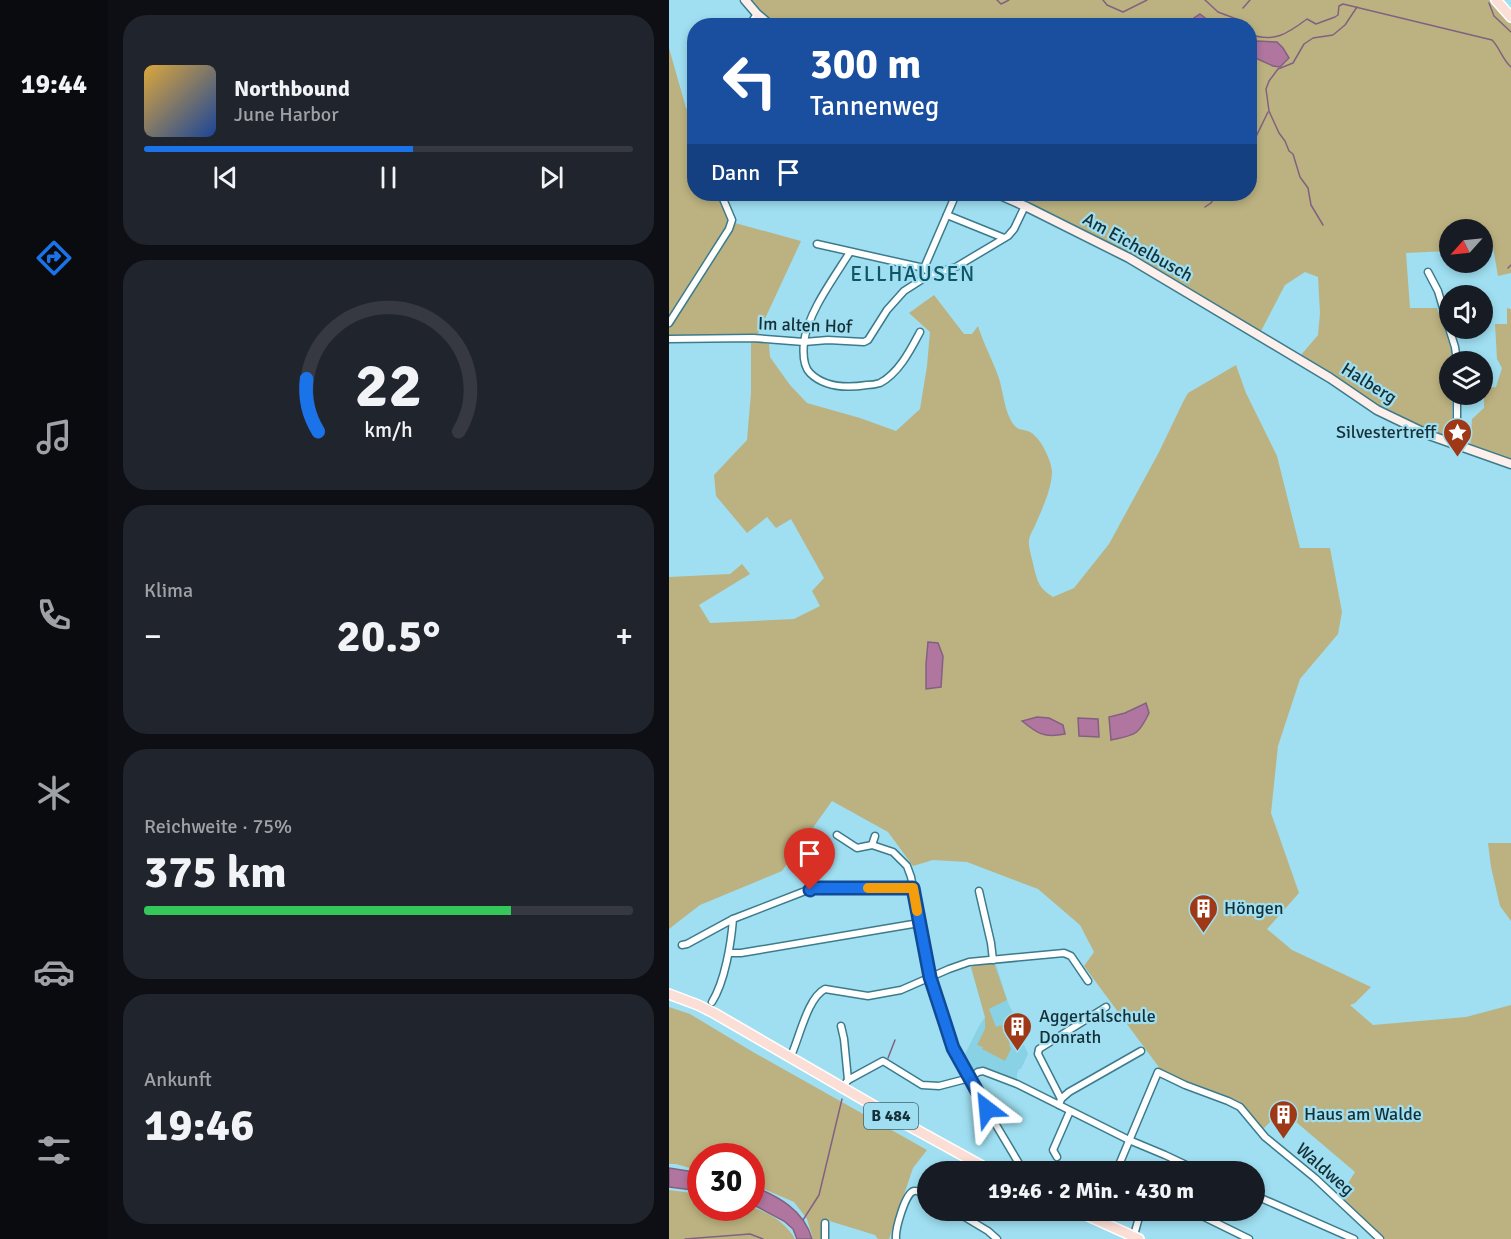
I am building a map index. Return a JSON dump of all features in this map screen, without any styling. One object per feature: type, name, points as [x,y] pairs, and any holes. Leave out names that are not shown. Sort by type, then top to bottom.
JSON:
[{"type":"main road","points":[[1496,0],[1511,17]]},
{"type":"main road","name":"B 484","points":[[669,994],[714,1013],[791,1058],[845,1084],[974,1161]]},
{"type":"main road","points":[[1099,1221],[1135,1238]]},
{"type":"street","points":[[745,0],[762,18]]},
{"type":"street","points":[[754,18],[757,14]]},
{"type":"street","points":[[669,323],[729,229],[732,220],[724,201]]},
{"type":"street","points":[[924,268],[953,201]]},
{"type":"street","name":"Am Eichelbusch","points":[[1014,201],[1129,258],[1258,335]]},
{"type":"street","name":"Im alten Hof","points":[[669,339],[753,338],[804,342],[828,340],[864,342],[868,340],[887,310],[904,291],[929,275],[956,267],[1008,236],[1025,206]]},
{"type":"street","points":[[947,215],[1003,238]]},
{"type":"street","points":[[817,244],[924,268],[929,275]]},
{"type":"street","points":[[850,252],[808,323],[804,342],[805,360],[809,373],[823,381],[848,387],[881,382],[895,371],[920,332]]},
{"type":"street","points":[[1428,272],[1439,295]]},
{"type":"street","name":"Halberg","points":[[1258,335],[1330,378],[1377,410],[1429,435],[1511,464]]},
{"type":"street","points":[[1454,445],[1457,434],[1457,405]]},
{"type":"street","points":[[837,835],[857,848],[872,845],[893,852],[906,866],[911,877],[930,977],[953,1048],[1017,1161]]},
{"type":"street","points":[[872,845],[875,836]]},
{"type":"street","points":[[682,945],[733,919],[813,888],[913,888]]},
{"type":"street","points":[[979,891],[993,960]]},
{"type":"street","points":[[712,1002],[729,953],[733,919]]},
{"type":"street","points":[[729,953],[919,923]]},
{"type":"street","points":[[791,1058],[806,1015],[819,992],[825,989],[869,996],[901,990],[969,962],[1064,953],[1071,956],[1088,981]]},
{"type":"street","points":[[1060,1102],[1038,1054],[1039,1049],[1106,1006]]},
{"type":"street","points":[[841,1026],[844,1039],[845,1084],[883,1061],[922,1085],[939,1086],[970,1078],[983,1071],[1060,1102],[1070,1111],[1178,1161]]},
{"type":"street","points":[[1060,1102],[1069,1092],[1141,1051]]},
{"type":"street","name":"Waldweg","points":[[1129,1140],[1158,1072],[1240,1107],[1265,1137],[1315,1178],[1380,1239]]},
{"type":"street","points":[[1057,1157],[1053,1150],[1070,1111]]},
{"type":"street","points":[[1120,1161],[1129,1140]]},
{"type":"street","points":[[896,1239],[896,1230],[907,1196],[911,1192],[917,1191]]},
{"type":"street","points":[[1265,1200],[1354,1239]]},
{"type":"street","points":[[971,1221],[997,1239]]},
{"type":"street","points":[[1135,1238],[1139,1221]]},
{"type":"street","points":[[1212,1221],[1249,1239]]},
{"type":"street","points":[[825,1223],[825,1239]]},
{"type":"shaded area","points":[[749,0],[1489,0],[1511,24],[1511,273],[1498,276],[1493,248],[1493,219],[1439,219],[1439,251],[1406,253],[1410,308],[1437,308],[1439,339],[1448,339],[1451,348],[1451,351],[1439,351],[1439,405],[1452,405],[1452,439],[1379,407],[1301,355],[1318,335],[1320,313],[1318,277],[1305,272],[1285,285],[1260,333],[1130,254],[1026,202],[1257,201],[1257,59],[1273,66],[1277,42],[1257,41],[1257,18],[1205,18],[1200,14],[1194,18],[766,18]]},
{"type":"shaded area","points":[[1257,41],[1277,42],[1283,48],[1289,58],[1280,67],[1257,59]]},
{"type":"shaded area","points":[[669,48],[687,109],[687,201],[720,201],[727,215],[727,226],[669,316]]},
{"type":"shaded area","points":[[735,223],[801,241],[758,334],[669,337],[669,327],[731,234]]},
{"type":"shaded area","points":[[934,295],[964,334],[972,334],[978,326],[999,379],[1010,419],[1018,428],[1034,435],[1045,450],[1051,466],[1052,478],[1029,544],[1038,581],[1042,588],[1053,597],[1074,588],[1109,544],[1188,393],[1236,365],[1246,393],[1277,456],[1300,548],[1330,548],[1342,612],[1338,634],[1300,679],[1278,746],[1271,813],[1299,893],[1267,929],[1292,950],[1371,987],[1350,1005],[1373,1025],[1466,1017],[1511,1005],[1511,1239],[1385,1239],[1340,1196],[1355,1172],[1282,1110],[1263,1129],[1239,1101],[1173,1078],[1161,1070],[1084,966],[1094,952],[1080,925],[1038,889],[967,862],[933,860],[913,866],[888,832],[832,801],[782,871],[700,905],[669,929],[669,577],[730,574],[742,564],[750,574],[699,605],[710,623],[794,619],[820,606],[812,591],[824,578],[791,519],[776,528],[767,517],[747,533],[716,496],[714,475],[747,440],[751,393],[751,341],[769,344],[770,357],[790,385],[807,403],[896,431],[920,409],[927,366],[930,332],[909,313]],"holes":[[[928,642],[938,643],[943,657],[941,687],[927,689]],[[1145,703],[1112,739],[1109,717],[1125,713]]]},
{"type":"shaded area","points":[[1507,308],[1511,309],[1511,462],[1470,449],[1472,419],[1484,408],[1484,405],[1493,405],[1493,387],[1496,387],[1502,368],[1497,359],[1495,324],[1507,324]]},
{"type":"shaded area","points":[[928,642],[938,643],[943,656],[941,687],[926,689],[926,664]]},
{"type":"shaded area","points":[[1146,703],[1149,713],[1142,726],[1131,735],[1111,740],[1109,717],[1125,713]]},
{"type":"shaded area","points":[[1037,717],[1049,718],[1063,725],[1065,734],[1042,734],[1022,721]]},
{"type":"shaded area","points":[[1078,718],[1098,719],[1099,737],[1079,736]]},
{"type":"shaded area","points":[[1488,843],[1511,843],[1511,921],[1500,906]]},
{"type":"shaded area","points":[[993,960],[1007,1000],[989,1009],[996,1027],[1016,1020],[1018,1031],[1007,1036],[1011,1049],[1005,1061],[977,1045],[985,1029],[985,1017],[971,967]]},
{"type":"shaded area","points":[[995,961],[1028,1054],[1017,1074],[1017,1084],[983,1071],[970,1078],[961,1062],[985,1017],[971,967]]},
{"type":"shaded area","points":[[669,1007],[690,1014],[927,1150],[913,1168],[889,1239],[878,1239],[875,1235],[823,1219],[823,1239],[813,1239],[807,1219],[794,1202],[765,1190],[765,1143],[687,1143],[687,1167],[669,1164]]},
{"type":"shaded area","points":[[669,1168],[687,1171],[687,1189],[669,1187]]},
{"type":"shaded area","points":[[669,1190],[687,1192],[687,1221],[765,1221],[765,1212],[783,1224],[795,1239],[669,1239]]},
{"type":"shaded area","points":[[765,1191],[789,1205],[796,1212],[803,1220],[812,1239],[797,1239],[793,1229],[784,1221],[765,1211]]},
{"type":"waterway","points":[[997,0],[1001,4],[1009,0]]},
{"type":"waterway","points":[[1103,0],[1107,5],[1123,12],[1147,0]]},
{"type":"waterway","points":[[1205,0],[1218,12],[1234,18]]},
{"type":"waterway","points":[[1243,8],[1250,0]]},
{"type":"waterway","points":[[1489,3],[1494,16],[1511,32]]},
{"type":"waterway","points":[[1257,37],[1280,36],[1307,19],[1316,24],[1335,17],[1338,15],[1339,6],[1343,4],[1492,40],[1511,67]]},
{"type":"waterway","points":[[1323,225],[1311,205],[1308,188],[1300,177],[1293,154],[1289,151],[1269,111],[1266,89],[1278,69],[1293,63],[1304,44],[1313,38],[1333,35],[1345,25],[1357,7]]},
{"type":"waterway","points":[[1257,135],[1268,112]]},
{"type":"waterway","points":[[1205,207],[1212,201]]},
{"type":"waterway","points":[[1508,268],[1511,265]]},
{"type":"waterway","points":[[888,1058],[895,1040]]},
{"type":"waterway","points":[[850,1083],[865,1074]]},
{"type":"waterway","points":[[803,1220],[819,1195],[842,1099]]},
{"type":"waterway","points":[[685,1239],[750,1234],[763,1239]]},
{"type":"slow traffic","points":[[868,888],[913,888],[917,911]]},
{"type":"place","name":"Silvestertreff","points":[[1457,458]]},
{"type":"place","name":"Höngen","points":[[1203,934]]},
{"type":"place","name":"Aggertalschule Donrath","points":[[1018,1052]]},
{"type":"place","name":"Haus am Walde","points":[[1283,1140]]},
{"type":"district","name":"ELLHAUSEN","points":[[913,274]]},
{"type":"route","points":[[810,890],[813,888],[913,888],[930,977],[953,1048],[987,1109]]}]
